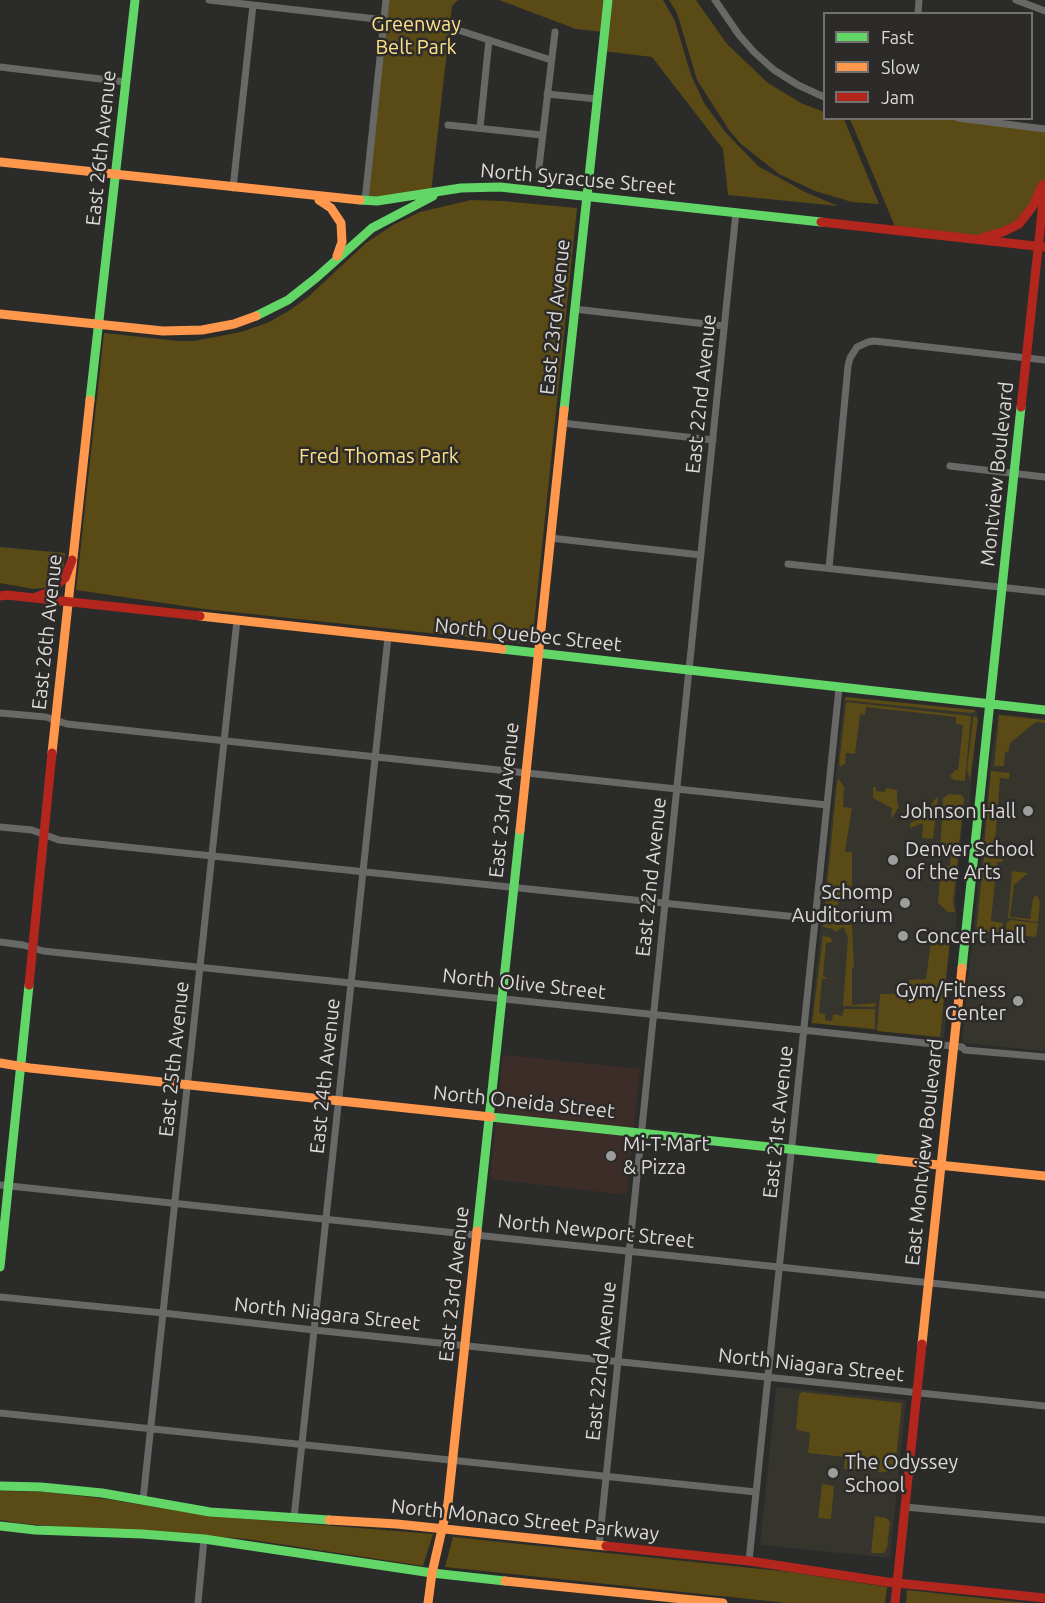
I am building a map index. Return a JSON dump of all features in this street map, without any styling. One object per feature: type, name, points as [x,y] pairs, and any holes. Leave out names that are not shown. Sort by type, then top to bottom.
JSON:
[{"type":"street","name":"East 26th Avenue","points":[[0,1268],[4,1185],[21,1066],[72,560],[135,0]]},
{"type":"street","points":[[209,0],[385,20]]},
{"type":"street","points":[[286,0],[287,9]]},
{"type":"street","points":[[365,201],[386,0]]},
{"type":"street","name":"East 23rd Avenue","points":[[428,1603],[432,1573],[444,1529],[453,1461],[608,0]]},
{"type":"street","points":[[715,0],[739,35],[774,70],[798,85],[823,96]]},
{"type":"street","points":[[1016,0],[1045,11]]},
{"type":"street","points":[[233,188],[253,5]]},
{"type":"street","points":[[458,30],[551,60]]},
{"type":"street","points":[[538,167],[555,32]]},
{"type":"street","points":[[480,128],[489,40]]},
{"type":"street","points":[[0,68],[126,82]]},
{"type":"street","points":[[548,94],[597,99]]},
{"type":"street","points":[[974,120],[1045,129]]},
{"type":"street","points":[[448,125],[542,135]]},
{"type":"street","name":"North Syracuse Street","points":[[0,162],[365,201],[484,187],[978,238],[1042,247]]},
{"type":"street","points":[[978,238],[1004,232],[1019,224],[1033,206],[1045,179]]},
{"type":"street","points":[[1042,247],[1045,184]]},
{"type":"street","points":[[0,314],[163,331],[189,332],[234,324],[264,313],[288,300],[377,225],[442,191]]},
{"type":"street","points":[[315,197],[331,208],[341,223],[342,242],[334,261]]},
{"type":"street","name":"East 22nd Avenue","points":[[599,1546],[736,212]]},
{"type":"street","name":"Montview Boulevard","points":[[989,705],[1027,358],[1042,247]]},
{"type":"street","points":[[574,309],[724,326]]},
{"type":"street","points":[[829,568],[848,366],[857,347],[862,343],[874,341],[1045,360]]},
{"type":"street","points":[[562,423],[713,440]]},
{"type":"street","points":[[950,466],[1045,477]]},
{"type":"street","points":[[550,538],[701,555]]},
{"type":"street","points":[[33,597],[47,593],[59,584],[65,578],[72,560]]},
{"type":"street","points":[[788,564],[1045,592]]},
{"type":"street","name":"North Quebec Street","points":[[2,594],[1045,710]]},
{"type":"street","name":"East 25th Avenue","points":[[144,1500],[237,621]]},
{"type":"street","name":"East 24th Avenue","points":[[294,1518],[388,637]]},
{"type":"street","name":"East 21st Avenue","points":[[749,1561],[839,688]]},
{"type":"street","name":"East Montview Boulevard","points":[[896,1603],[989,705]]},
{"type":"street","points":[[0,713],[46,717],[67,724],[827,805]]},
{"type":"street","points":[[0,827],[32,830],[59,840],[816,919]]},
{"type":"street","name":"North Olive Street","points":[[0,942],[43,951],[804,1030],[1045,1058]]},
{"type":"street","name":"North Oneida Street","points":[[0,1063],[1045,1176]]},
{"type":"street","name":"North Newport Street","points":[[4,1185],[1045,1295]]},
{"type":"street","name":"North Niagara Street","points":[[0,1297],[1045,1406]]},
{"type":"street","points":[[0,1413],[756,1492]]},
{"type":"street","name":"North Monaco Street Parkway","points":[[0,1486],[84,1491],[210,1512],[444,1529],[749,1561],[897,1583],[1045,1598]]},
{"type":"street","points":[[905,1507],[1045,1520]]},
{"type":"street","points":[[0,1526],[204,1539],[432,1573],[659,1600],[723,1603]]},
{"type":"street","points":[[198,1603],[204,1539]]},
{"type":"shaded area","name":"Denver School of the Arts","points":[[844,698],[978,711],[969,809],[963,818],[955,903],[957,918],[951,938],[944,1005],[947,1012],[942,1038],[811,1023]]},
{"type":"shaded area","points":[[998,714],[1045,719],[1045,1051],[964,1043],[962,1040],[991,759]]},
{"type":"shaded area","points":[[503,1055],[640,1069],[627,1195],[490,1179]]},
{"type":"shaded area","name":"The Odyssey School","points":[[776,1387],[906,1400],[890,1558],[760,1545]]},
{"type":"green space","name":"Greenway Belt Park","points":[[386,0],[458,0],[452,6],[431,193],[365,201]]},
{"type":"green space","points":[[499,0],[663,0],[675,21],[691,75],[704,103],[726,133],[758,166],[805,192],[838,206],[728,195],[723,149],[652,57],[602,51],[604,32],[576,29]]},
{"type":"green space","points":[[669,0],[696,0],[727,44],[768,83],[801,103],[823,112],[823,120],[844,120],[879,204],[852,202],[815,191],[779,174],[741,144],[729,130],[697,80],[677,13]]},
{"type":"green space","points":[[850,120],[974,120],[1045,129],[1045,179],[1033,206],[1023,219],[978,238],[896,229]]},
{"type":"green space","name":"Fred Thomas Park","points":[[471,200],[577,208],[532,644],[204,609],[76,590],[104,333],[194,341],[241,332],[267,323],[308,297],[366,243],[393,225],[420,212]]},
{"type":"green space","points":[[0,547],[65,553],[60,578],[52,585],[33,589],[0,583]]},
{"type":"green space","points":[[846,697],[975,710],[975,712],[844,700]]},
{"type":"green space","points":[[846,702],[970,716],[965,781],[954,780],[950,776],[958,770],[963,725],[956,724],[956,717],[866,707],[865,715],[860,714],[855,754],[846,753],[845,764],[840,767]]},
{"type":"green space","points":[[999,715],[1045,720],[1045,723],[1036,722],[1010,743],[1009,751],[1005,753],[1004,766],[994,766]]},
{"type":"green space","points":[[975,716],[978,719],[970,780],[967,770]]},
{"type":"green space","points":[[991,771],[1010,773],[1009,779],[1000,778],[995,842],[1003,844],[1001,848],[984,846]]},
{"type":"green space","points":[[839,779],[844,787],[843,807],[852,808],[845,852],[852,852],[852,888],[848,887],[841,897],[836,909],[836,919],[837,925],[852,925],[854,968],[852,968],[852,1005],[876,1003],[875,1007],[843,1006],[848,937],[843,927],[836,932],[823,927]]},
{"type":"green space","points":[[873,787],[876,787],[876,791],[885,792],[886,788],[897,790],[899,806],[891,820],[892,808],[873,798]]},
{"type":"green space","points":[[949,794],[962,795],[964,799],[953,902],[955,912],[948,912],[938,903],[941,866],[950,866],[951,855],[940,854],[943,798]]},
{"type":"green space","points":[[938,798],[933,839],[922,838],[923,823],[910,828],[910,824],[927,810]]},
{"type":"green space","points":[[984,856],[1003,859],[1002,862],[997,862],[991,921],[1003,923],[1002,933],[976,931]]},
{"type":"green space","points":[[1012,871],[1028,873],[1014,885],[1010,917],[1030,919],[1033,898],[1037,895],[1040,902],[1038,922],[1008,918]]},
{"type":"green space","points":[[1010,920],[1038,923],[1036,937],[1007,934],[1006,924]]},
{"type":"green space","points":[[823,936],[830,937],[833,942],[826,943],[823,976],[829,978],[822,979],[819,1013],[825,1014],[825,1020],[832,1021],[833,1014],[842,1016],[844,1009],[875,1009],[875,1029],[812,1023]]},
{"type":"green space","points":[[941,937],[950,938],[940,1037],[877,1031],[880,994],[908,993],[909,980],[926,979],[931,942]]},
{"type":"green space","points":[[802,1392],[902,1403],[895,1469],[885,1472],[844,1469],[845,1457],[808,1453],[810,1433],[796,1428],[799,1395]]},
{"type":"green space","points":[[822,1484],[834,1486],[831,1519],[818,1518]]},
{"type":"green space","points":[[0,1491],[47,1492],[106,1499],[210,1516],[433,1534],[423,1566],[246,1539],[164,1532],[72,1528],[0,1520]]},
{"type":"green space","points":[[875,1516],[886,1518],[890,1522],[887,1548],[884,1553],[871,1553]]},
{"type":"green space","points":[[453,1537],[790,1572],[887,1587],[885,1603],[787,1603],[445,1567]]},
{"type":"green space","points":[[907,1590],[1027,1603],[906,1603]]},
{"type":"traffic: fast","points":[[90,400],[135,0]]},
{"type":"traffic: fast","points":[[564,410],[608,0]]},
{"type":"traffic: fast","points":[[360,200],[377,201],[461,188],[500,187],[821,222]]},
{"type":"traffic: fast","points":[[256,316],[288,300],[372,228],[433,196]]},
{"type":"traffic: fast","points":[[962,968],[1021,407]]},
{"type":"traffic: fast","points":[[502,649],[1045,710]]},
{"type":"traffic: fast","points":[[477,1231],[520,830]]},
{"type":"traffic: fast","points":[[0,1267],[29,985]]},
{"type":"traffic: fast","points":[[491,1117],[881,1159]]},
{"type":"traffic: fast","points":[[0,1486],[41,1487],[102,1493],[210,1512],[329,1520]]},
{"type":"traffic: fast","points":[[0,1526],[204,1539],[432,1573],[505,1581]]},
{"type":"traffic: slow","points":[[0,162],[360,200]]},
{"type":"traffic: slow","points":[[319,200],[331,208],[341,223],[342,242],[337,256]]},
{"type":"traffic: slow","points":[[0,314],[163,331],[202,330],[234,324],[256,316]]},
{"type":"traffic: slow","points":[[52,753],[90,400]]},
{"type":"traffic: slow","points":[[520,830],[564,410]]},
{"type":"traffic: slow","points":[[200,616],[502,649]]},
{"type":"traffic: slow","points":[[922,1344],[962,968]]},
{"type":"traffic: slow","points":[[0,1063],[491,1117]]},
{"type":"traffic: slow","points":[[881,1159],[1045,1176]]},
{"type":"traffic: slow","points":[[428,1603],[432,1573],[448,1503],[477,1231]]},
{"type":"traffic: slow","points":[[329,1520],[397,1524],[606,1546]]},
{"type":"traffic: slow","points":[[505,1581],[723,1603]]},
{"type":"traffic: jam","points":[[1021,407],[1045,184]]},
{"type":"traffic: jam","points":[[984,237],[1003,232],[1019,224],[1033,206],[1042,186]]},
{"type":"traffic: jam","points":[[821,222],[1044,247]]},
{"type":"traffic: jam","points":[[36,597],[47,593],[65,578],[72,560]]},
{"type":"traffic: jam","points":[[0,596],[200,616]]},
{"type":"traffic: jam","points":[[29,985],[52,753]]},
{"type":"traffic: jam","points":[[895,1603],[922,1344]]},
{"type":"traffic: jam","points":[[606,1546],[749,1561],[887,1582],[1045,1598]]},
{"type":"place","name":"Johnson Hall","points":[[1028,811]]},
{"type":"place","name":"Denver School of the Arts","points":[[893,860]]},
{"type":"place","name":"Schomp Auditorium","points":[[905,903]]},
{"type":"place","name":"Concert Hall","points":[[903,936]]},
{"type":"place","name":"Gym/Fitness Center","points":[[1018,1001]]},
{"type":"place","name":"Mi-T-Mart & Pizza","points":[[611,1156]]},
{"type":"place","name":"The Odyssey School","points":[[833,1473]]}]
